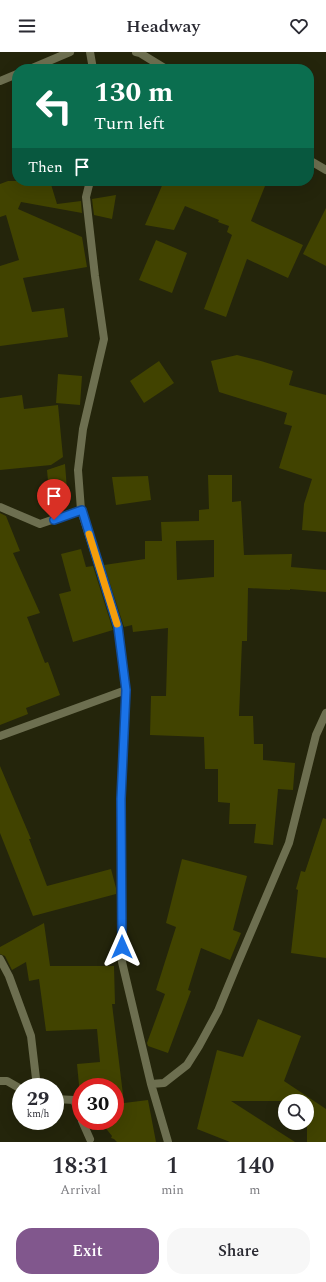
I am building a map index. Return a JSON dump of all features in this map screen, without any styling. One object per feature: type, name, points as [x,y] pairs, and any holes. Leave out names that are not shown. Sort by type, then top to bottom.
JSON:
[{"type":"street","points":[[42,64],[70,52]]},
{"type":"street","points":[[90,52],[92,64]]},
{"type":"street","points":[[136,52],[158,64]]},
{"type":"street","points":[[0,81],[12,76]]},
{"type":"street","points":[[314,163],[326,170]]},
{"type":"street","points":[[89,186],[86,197],[104,339],[83,429],[78,470],[82,510],[118,627],[126,690],[121,799],[122,962],[151,1084],[168,1142]]},
{"type":"street","points":[[0,507],[40,524],[82,510]]},
{"type":"street","points":[[0,736],[126,690]]},
{"type":"street","points":[[151,1084],[164,1083],[187,1065],[200,1046],[218,1011],[289,842],[316,735],[326,713]]},
{"type":"street","points":[[0,959],[9,976],[31,1036],[36,1078]]},
{"type":"street","points":[[0,1081],[7,1081],[12,1084]]},
{"type":"street","points":[[86,1130],[90,1139]]},
{"type":"building","points":[[12,181],[12,186],[52,186],[57,204],[81,201],[82,213],[21,202],[18,209],[82,237],[87,267],[23,278],[32,312],[64,308],[68,337],[0,346],[0,266],[19,260],[6,215],[0,217],[0,184]]},
{"type":"building","points":[[162,186],[265,186],[251,221],[303,245],[288,278],[247,259],[226,317],[204,309],[232,235],[227,232],[229,226],[218,222],[219,220],[185,206],[174,230],[145,225]]},
{"type":"building","points":[[116,195],[112,219],[94,215],[92,199]]},
{"type":"building","points":[[326,208],[326,266],[303,254]]},
{"type":"building","points":[[156,240],[187,253],[172,293],[139,280]]},
{"type":"building","points":[[237,355],[293,371],[289,385],[326,395],[326,532],[302,530],[304,504],[312,479],[279,468],[292,426],[284,424],[287,413],[219,392],[211,361]]},
{"type":"building","points":[[159,361],[174,383],[144,403],[130,381]]},
{"type":"building","points":[[58,374],[82,376],[80,405],[56,403]]},
{"type":"building","points":[[22,395],[24,409],[58,405],[63,457],[51,465],[0,470],[0,398]]},
{"type":"building","points":[[65,464],[68,502],[50,503],[47,470]]},
{"type":"building","points":[[208,475],[232,475],[232,502],[241,501],[244,555],[292,554],[291,567],[326,570],[326,592],[248,588],[247,641],[242,641],[239,716],[253,716],[254,744],[263,744],[263,760],[295,763],[293,790],[278,789],[273,845],[254,843],[256,824],[229,824],[230,803],[218,802],[218,769],[205,769],[204,737],[150,735],[151,696],[166,696],[168,628],[133,632],[132,625],[124,627],[104,565],[145,559],[145,541],[162,541],[161,522],[199,521],[199,510],[209,509]],"holes":[[[214,540],[214,577],[177,580],[176,541]]]},
{"type":"building","points":[[148,476],[151,500],[116,505],[112,477]]},
{"type":"building","points":[[0,513],[6,516],[20,551],[13,553],[40,613],[27,617],[45,663],[48,662],[60,695],[26,708],[28,714],[0,725]]},
{"type":"building","points":[[81,549],[86,567],[93,566],[113,630],[73,642],[59,594],[71,591],[61,554]]},
{"type":"building","points":[[0,766],[31,839],[29,839],[47,886],[111,869],[116,894],[33,916],[0,833]]},
{"type":"building","points":[[323,818],[326,819],[326,958],[291,953],[298,890],[296,889],[301,871],[305,872]]},
{"type":"building","points":[[182,859],[247,876],[233,930],[241,933],[230,960],[201,948],[188,990],[191,991],[168,1053],[148,1046],[147,1043],[165,994],[156,990],[176,927],[166,923]]},
{"type":"building","points":[[44,923],[50,966],[114,966],[115,1004],[112,1004],[121,1078],[78,1078],[77,1064],[100,1062],[97,1029],[46,1031],[39,979],[29,981],[26,962],[12,970],[5,956],[0,954],[0,947]]},
{"type":"building","points":[[258,1019],[301,1036],[284,1081],[304,1094],[278,1094],[278,1101],[231,1101],[295,1142],[230,1142],[197,1129],[217,1050],[243,1057]]},
{"type":"building","points":[[148,1100],[156,1142],[117,1142],[111,1138],[112,1136],[107,1130],[124,1130],[124,1103]]},
{"type":"building","points":[[314,1101],[326,1109],[326,1142],[307,1142],[307,1130],[314,1130]]},
{"type":"slow traffic","points":[[89,534],[117,624]]},
{"type":"route","points":[[54,520],[82,510],[118,627],[126,690],[121,799],[122,947]]}]
